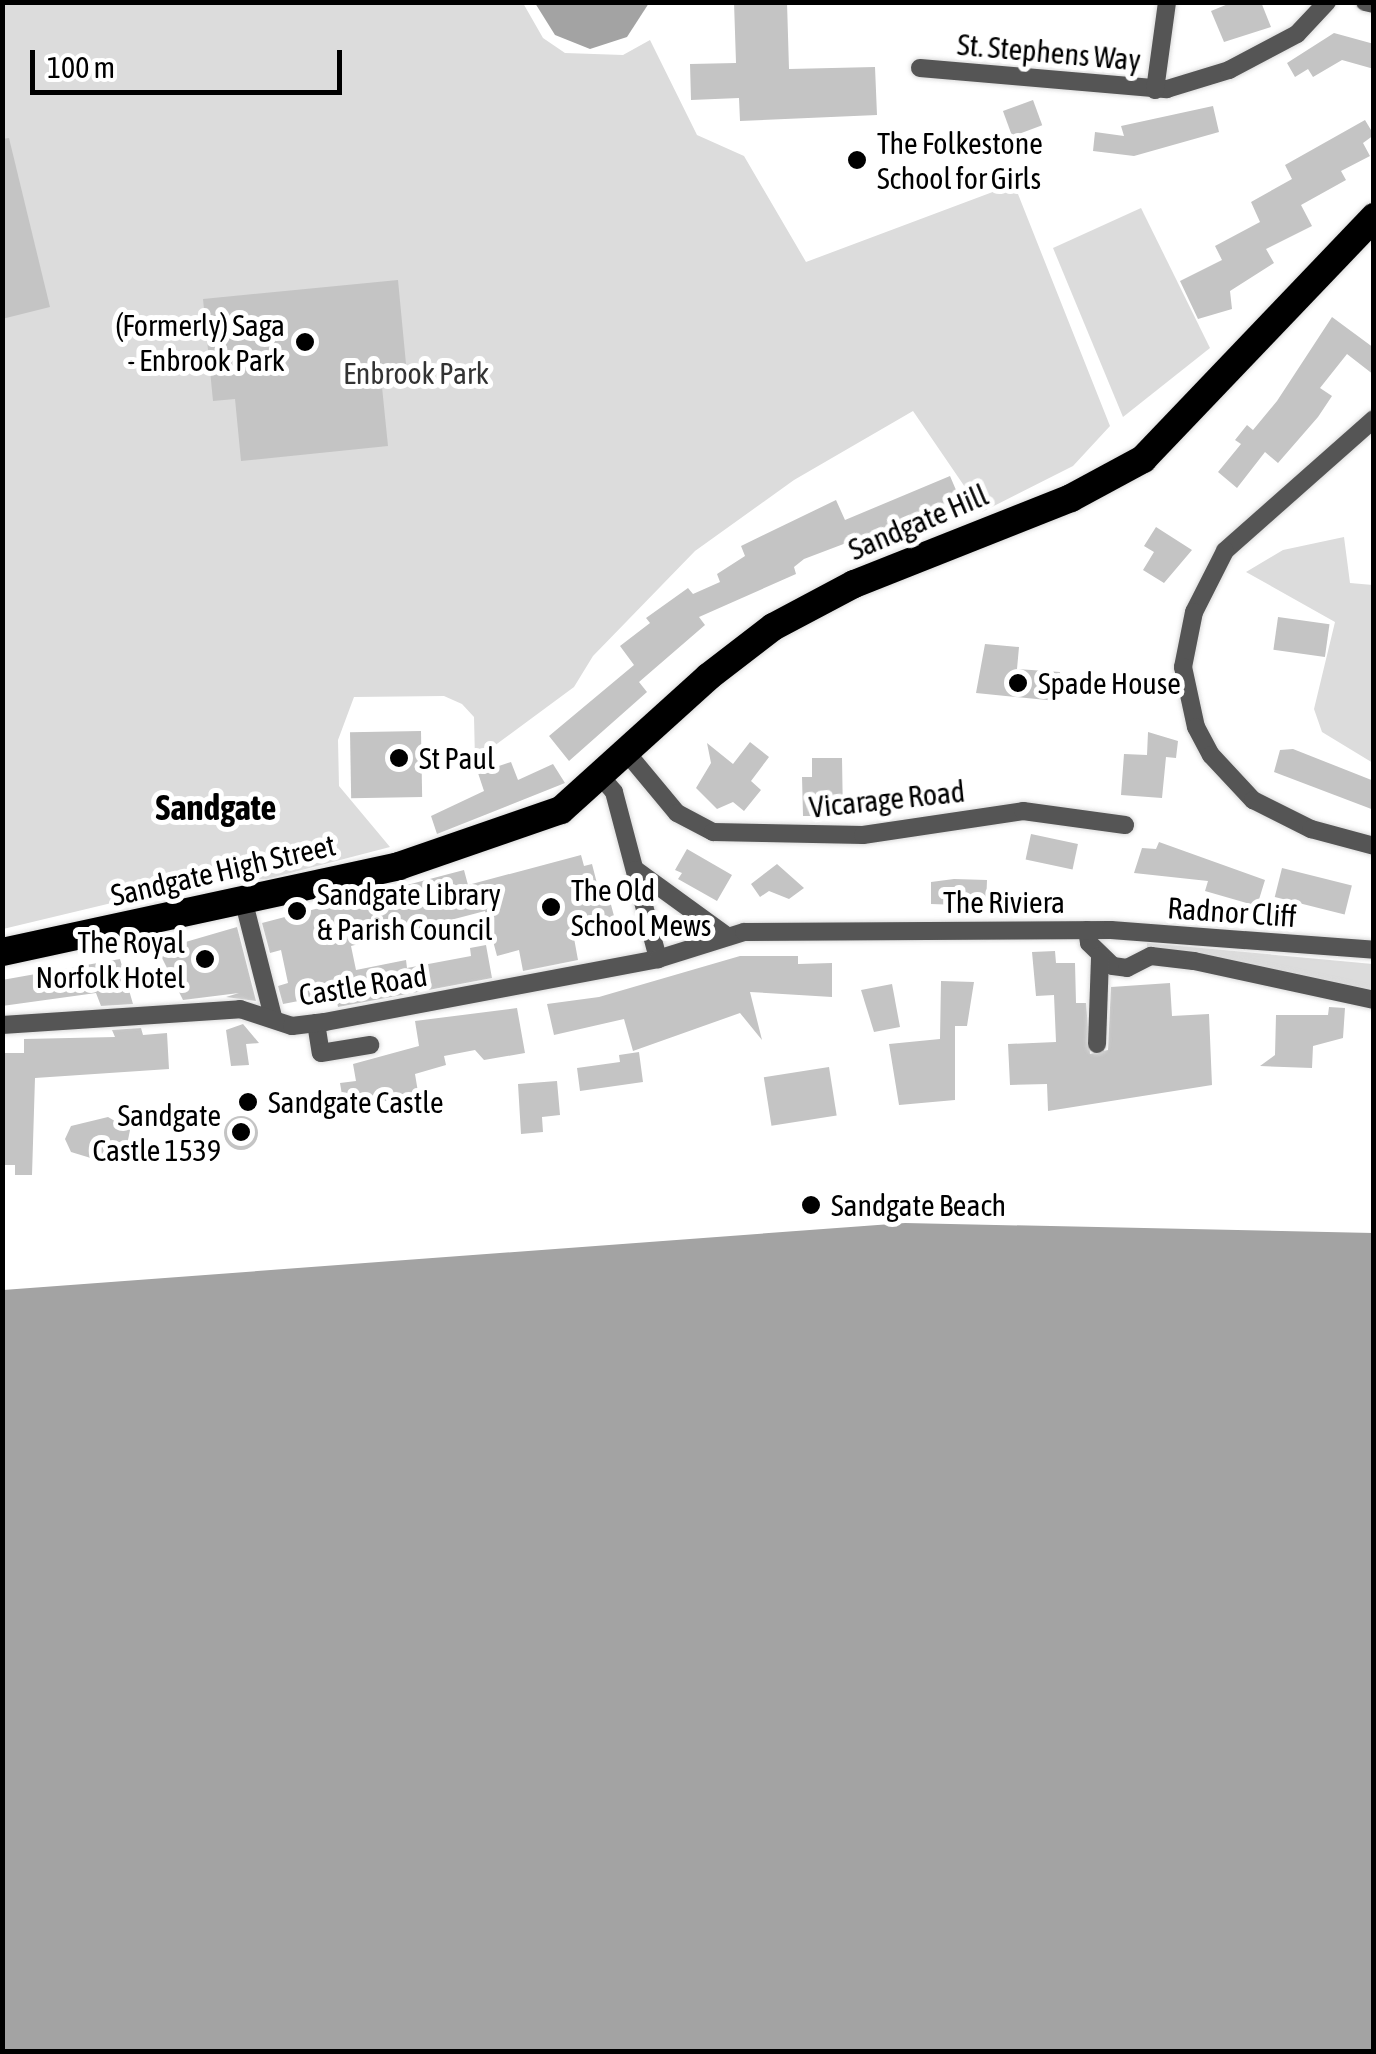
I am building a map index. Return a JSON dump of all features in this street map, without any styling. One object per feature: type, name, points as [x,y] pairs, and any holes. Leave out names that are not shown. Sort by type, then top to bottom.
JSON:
[{"type":"highway","name":"Sandgate Hill","points":[[457,850],[541,820],[602,778],[708,677],[774,628],[921,554],[1071,498],[1142,459],[1374,217]]},
{"type":"highway","name":"Sandgate High Street","points":[[2,952],[457,850]]},
{"type":"street","points":[[1156,90],[1167,2]]},
{"type":"street","name":"St. Stephens Way","points":[[920,68],[1156,90],[1229,70],[1297,34],[1328,2]]},
{"type":"street","points":[[1365,2],[1374,4]]},
{"type":"street","points":[[1374,420],[1225,551],[1194,612],[1183,667],[1196,727],[1220,766],[1253,800],[1311,829],[1374,846]]},
{"type":"street","name":"Vicarage Road","points":[[627,753],[677,813],[712,832],[863,835],[1022,811],[1125,825]]},
{"type":"street","points":[[602,778],[614,792],[658,959]]},
{"type":"street","points":[[636,870],[727,936]]},
{"type":"street","points":[[243,899],[273,1017]]},
{"type":"street","name":"The Riviera","points":[[727,936],[1087,930],[1100,956]]},
{"type":"street","name":"Radnor Cliff","points":[[1087,930],[1374,950]]},
{"type":"street","name":"Castle Road","points":[[2,1025],[240,1009],[292,1026],[658,959],[727,936]]},
{"type":"street","points":[[1097,1044],[1100,956],[1127,968],[1151,956],[1194,961],[1374,1000]]},
{"type":"street","points":[[316,1023],[321,1053],[370,1045]]},
{"type":"green space","name":"Enbrook Park","points":[[3,3],[523,3],[543,38],[565,53],[623,55],[650,40],[697,135],[744,156],[806,262],[1014,184],[1110,426],[1073,466],[982,512],[913,411],[794,480],[695,551],[593,656],[574,687],[475,760],[474,717],[462,704],[444,696],[354,697],[338,740],[339,786],[390,847],[267,879],[216,878],[3,929]]},
{"type":"green space","points":[[1141,208],[1210,348],[1123,417],[1053,248]]},
{"type":"green space","points":[[1344,537],[1350,583],[1373,585],[1373,763],[1322,732],[1314,709],[1335,622],[1246,572],[1283,550]]},
{"type":"green space","points":[[1147,943],[1373,964],[1373,990],[1147,949]]},
{"type":"shaded area","points":[[535,2],[649,3],[627,37],[590,49],[555,35]]},
{"type":"shaded area","points":[[905,1223],[1373,1233],[1373,2051],[3,2051],[3,1290]]},
{"type":"building","points":[[734,2],[787,2],[789,69],[875,67],[877,115],[740,121],[739,98],[691,100],[690,64],[736,63]]},
{"type":"building","points":[[1233,2],[1261,2],[1271,27],[1224,42],[1211,11]]},
{"type":"building","points":[[1334,33],[1374,44],[1374,69],[1342,60],[1313,77],[1308,69],[1295,77],[1287,63]]},
{"type":"building","points":[[1033,100],[1042,125],[1012,136],[1003,111]]},
{"type":"building","points":[[1213,106],[1219,132],[1134,156],[1093,151],[1095,132],[1124,136],[1121,126]]},
{"type":"building","points":[[1365,120],[1374,135],[1363,143],[1370,156],[1341,171],[1346,180],[1301,205],[1312,226],[1266,249],[1274,263],[1230,291],[1232,309],[1198,319],[1180,281],[1222,260],[1215,246],[1260,222],[1251,202],[1292,179],[1285,165]]},
{"type":"building","points":[[9,138],[50,307],[2,319],[2,139]]},
{"type":"building","name":"(Formerly) Saga - Enbrook Park","points":[[398,280],[408,385],[382,387],[388,446],[241,461],[235,399],[213,401],[203,299]]},
{"type":"building","points":[[1332,317],[1374,348],[1374,375],[1347,354],[1320,388],[1332,396],[1318,417],[1278,463],[1265,452],[1237,488],[1218,472],[1241,444],[1235,440],[1247,425],[1253,430],[1277,401]]},
{"type":"building","points":[[950,476],[962,504],[865,545],[862,537],[804,559],[794,567],[796,574],[699,617],[705,625],[639,682],[647,692],[569,761],[549,736],[634,665],[620,646],[650,623],[646,618],[688,588],[693,594],[720,582],[717,574],[745,556],[741,546],[836,500],[845,520]]},
{"type":"building","points":[[1156,527],[1192,550],[1164,583],[1143,570],[1154,552],[1144,546]]},
{"type":"building","points":[[1278,617],[1329,624],[1325,657],[1273,650]]},
{"type":"building","name":"Spade House","points":[[985,644],[1019,647],[1017,669],[1060,672],[1057,701],[976,693]]},
{"type":"building","name":"St Paul","points":[[421,731],[422,797],[351,798],[350,732]]},
{"type":"building","points":[[1148,732],[1178,741],[1176,758],[1166,757],[1162,798],[1121,795],[1124,754],[1147,755]]},
{"type":"building","points":[[750,742],[769,757],[751,781],[761,790],[744,811],[733,802],[717,809],[696,788],[711,763],[707,743],[733,764]]},
{"type":"building","points":[[1293,749],[1374,781],[1374,810],[1274,772],[1280,750]]},
{"type":"building","points":[[812,758],[842,758],[843,816],[803,816],[802,777],[812,777]]},
{"type":"building","points":[[511,762],[518,780],[553,764],[565,783],[437,834],[431,816],[484,791],[478,773]]},
{"type":"building","points":[[1031,834],[1078,844],[1073,869],[1026,859]]},
{"type":"building","points":[[1159,842],[1265,880],[1257,906],[1205,891],[1208,881],[1134,873],[1142,848],[1156,849]]},
{"type":"building","points":[[687,849],[732,875],[717,901],[678,879],[682,873],[675,870]]},
{"type":"building","points":[[581,855],[584,866],[592,864],[602,903],[610,901],[617,927],[574,938],[578,960],[523,971],[519,950],[497,956],[485,911],[351,946],[356,970],[406,960],[407,968],[471,956],[470,948],[486,945],[492,978],[338,1007],[335,994],[283,1004],[278,986],[288,983],[281,950],[270,953],[262,923],[464,870],[468,885]]},
{"type":"building","points":[[777,864],[804,888],[789,899],[769,891],[760,897],[751,884]]},
{"type":"building","points":[[1282,868],[1352,885],[1345,915],[1275,897]]},
{"type":"building","points":[[987,880],[986,906],[931,904],[931,882]]},
{"type":"building","name":"The Royal Norfolk Hotel","points":[[237,927],[256,1001],[226,997],[239,993],[183,1000],[158,950]]},
{"type":"building","points":[[1055,951],[1056,963],[1075,963],[1076,1003],[1086,1003],[1090,1054],[1108,1050],[1111,987],[1170,983],[1172,1016],[1209,1014],[1212,1085],[1048,1111],[1047,1084],[1010,1085],[1008,1044],[1056,1042],[1054,995],[1036,996],[1032,952]]},
{"type":"building","points":[[740,956],[798,956],[798,964],[832,963],[832,997],[750,992],[762,1040],[740,1013],[633,1051],[624,1019],[554,1035],[547,1004],[599,997]]},
{"type":"building","points":[[120,959],[133,1004],[101,1006],[96,993],[2,1006],[2,980]]},
{"type":"building","points":[[941,981],[974,982],[967,1026],[955,1026],[955,1100],[899,1105],[889,1044],[940,1039]]},
{"type":"building","points":[[892,984],[900,1027],[874,1032],[861,990]]},
{"type":"building","points":[[1329,1007],[1345,1008],[1343,1038],[1313,1046],[1312,1068],[1260,1066],[1275,1055],[1276,1015],[1328,1015]]},
{"type":"building","points":[[517,1008],[525,1053],[484,1060],[475,1050],[444,1056],[446,1065],[415,1074],[419,1098],[364,1103],[365,1110],[345,1113],[340,1083],[356,1081],[353,1064],[419,1046],[415,1021]]},
{"type":"building","name":"Sandgate Castle 1539","points":[[243,1024],[259,1043],[246,1044],[249,1065],[231,1066],[226,1030]]},
{"type":"building","points":[[141,1028],[143,1035],[167,1033],[169,1069],[35,1078],[32,1175],[15,1175],[15,1165],[2,1165],[4,1053],[24,1053],[24,1039],[115,1037],[112,1030]]},
{"type":"building","points":[[639,1052],[643,1082],[580,1091],[577,1068],[620,1062],[619,1055]]},
{"type":"building","points":[[829,1067],[837,1115],[771,1126],[764,1077]]},
{"type":"building","points":[[557,1081],[560,1115],[542,1117],[543,1132],[521,1134],[518,1084]]},
{"type":"building","name":"Sandgate Castle 1539","points":[[241,1116],[253,1121],[258,1133],[253,1145],[241,1150],[229,1145],[224,1133],[229,1121]]},
{"type":"building","points":[[108,1117],[130,1130],[126,1150],[94,1159],[71,1152],[65,1139],[71,1126]]},
{"type":"place","name":"The Folkestone School for Girls","points":[[857,160]]},
{"type":"place","name":"(Formerly) Saga - Enbrook Park","points":[[305,342]]},
{"type":"place","name":"Spade House","points":[[1018,683]]},
{"type":"place","name":"St Paul","points":[[399,758]]},
{"type":"place","name":"The Old School Mews","points":[[551,907]]},
{"type":"place","name":"Sandgate Library & Parish Council","points":[[297,911]]},
{"type":"place","name":"The Royal Norfolk Hotel","points":[[205,959]]},
{"type":"place","name":"Sandgate Castle","points":[[248,1102]]},
{"type":"place","name":"Sandgate Castle 1539","points":[[241,1132]]},
{"type":"place","name":"Sandgate Beach","points":[[811,1205]]},
{"type":"district","name":"Sandgate","points":[[216,807]]}]
